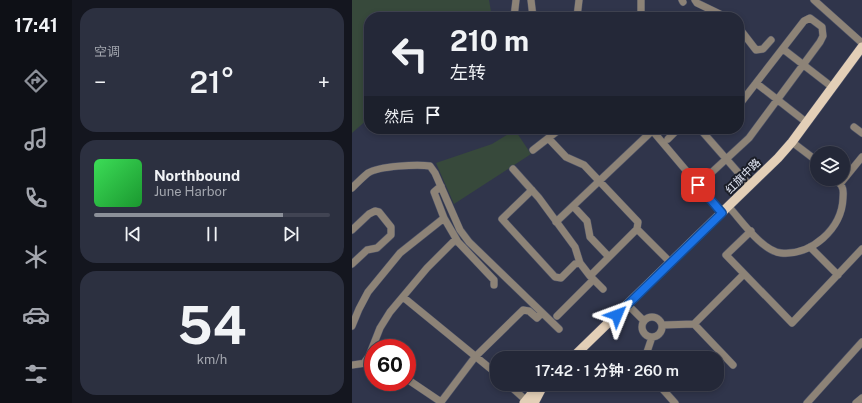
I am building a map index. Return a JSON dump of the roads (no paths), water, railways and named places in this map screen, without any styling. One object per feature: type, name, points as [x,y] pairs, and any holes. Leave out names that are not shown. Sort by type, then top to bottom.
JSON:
[{"type":"main road","name":"红旗中路","points":[[579,351],[778,158],[792,142],[862,47]]},
{"type":"main road","points":[[528,402],[534,391]]},
{"type":"street","points":[[515,12],[516,0]]},
{"type":"street","points":[[531,0],[532,12]]},
{"type":"street","points":[[578,12],[579,0]]},
{"type":"street","points":[[641,12],[642,0]]},
{"type":"street","points":[[694,0],[715,12]]},
{"type":"street","points":[[814,0],[862,43]]},
{"type":"street","points":[[698,185],[749,138],[820,42],[823,36],[822,27],[810,18],[804,21],[744,99]]},
{"type":"street","points":[[744,34],[756,50],[763,49],[771,40]]},
{"type":"street","points":[[783,49],[832,87]]},
{"type":"street","points":[[756,83],[806,122]]},
{"type":"street","points":[[854,127],[862,133]]},
{"type":"street","points":[[533,150],[554,134]]},
{"type":"street","points":[[556,222],[647,134]]},
{"type":"street","points":[[654,134],[698,185],[751,231],[764,245],[780,253],[798,251],[810,247],[822,240],[835,224],[842,206],[842,186]]},
{"type":"street","points":[[668,139],[673,134]]},
{"type":"street","points":[[705,134],[750,186]]},
{"type":"street","points":[[549,139],[566,157],[584,165],[638,222],[637,229],[609,257],[557,316]]},
{"type":"street","points":[[792,142],[810,156]]},
{"type":"street","points":[[850,170],[862,157]]},
{"type":"street","points":[[352,188],[369,173],[378,169],[422,165],[430,166],[441,186],[460,230],[469,242],[558,329]]},
{"type":"street","points":[[513,169],[532,190],[575,247],[580,263],[603,289]]},
{"type":"street","points":[[441,186],[434,192],[444,218],[456,239],[494,280],[494,286]]},
{"type":"street","points":[[532,190],[502,218],[555,277],[561,278],[575,264],[580,263]]},
{"type":"street","points":[[573,206],[587,221],[590,238],[609,257]]},
{"type":"street","points":[[352,230],[369,214],[375,211],[378,212],[391,227],[391,235],[385,242],[377,248],[367,250],[352,264]]},
{"type":"street","points":[[352,326],[356,307],[400,253],[444,218]]},
{"type":"street","points":[[637,229],[671,263]]},
{"type":"street","points":[[751,231],[726,255],[792,324],[862,249]]},
{"type":"street","points":[[376,339],[380,328],[390,312],[427,268],[456,239]]},
{"type":"street","points":[[810,247],[838,275]]},
{"type":"street","points":[[662,325],[694,324],[744,274]]},
{"type":"street","points":[[403,297],[490,368]]},
{"type":"street","points":[[628,305],[644,321]]},
{"type":"street","points":[[416,386],[442,402],[475,356],[523,310],[529,311],[537,318],[542,313]]},
{"type":"street","points":[[649,317],[659,319],[662,325],[660,334],[652,337],[643,332],[642,324],[649,317]]},
{"type":"street","points":[[694,324],[733,365]]},
{"type":"street","points":[[647,351],[652,337]]},
{"type":"street","points":[[807,403],[862,342]]},
{"type":"street","points":[[352,365],[364,363]]},
{"type":"street","points":[[516,391],[528,402]]},
{"type":"street","points":[[664,391],[675,403]]},
{"type":"street","points":[[856,403],[862,398]]}]
